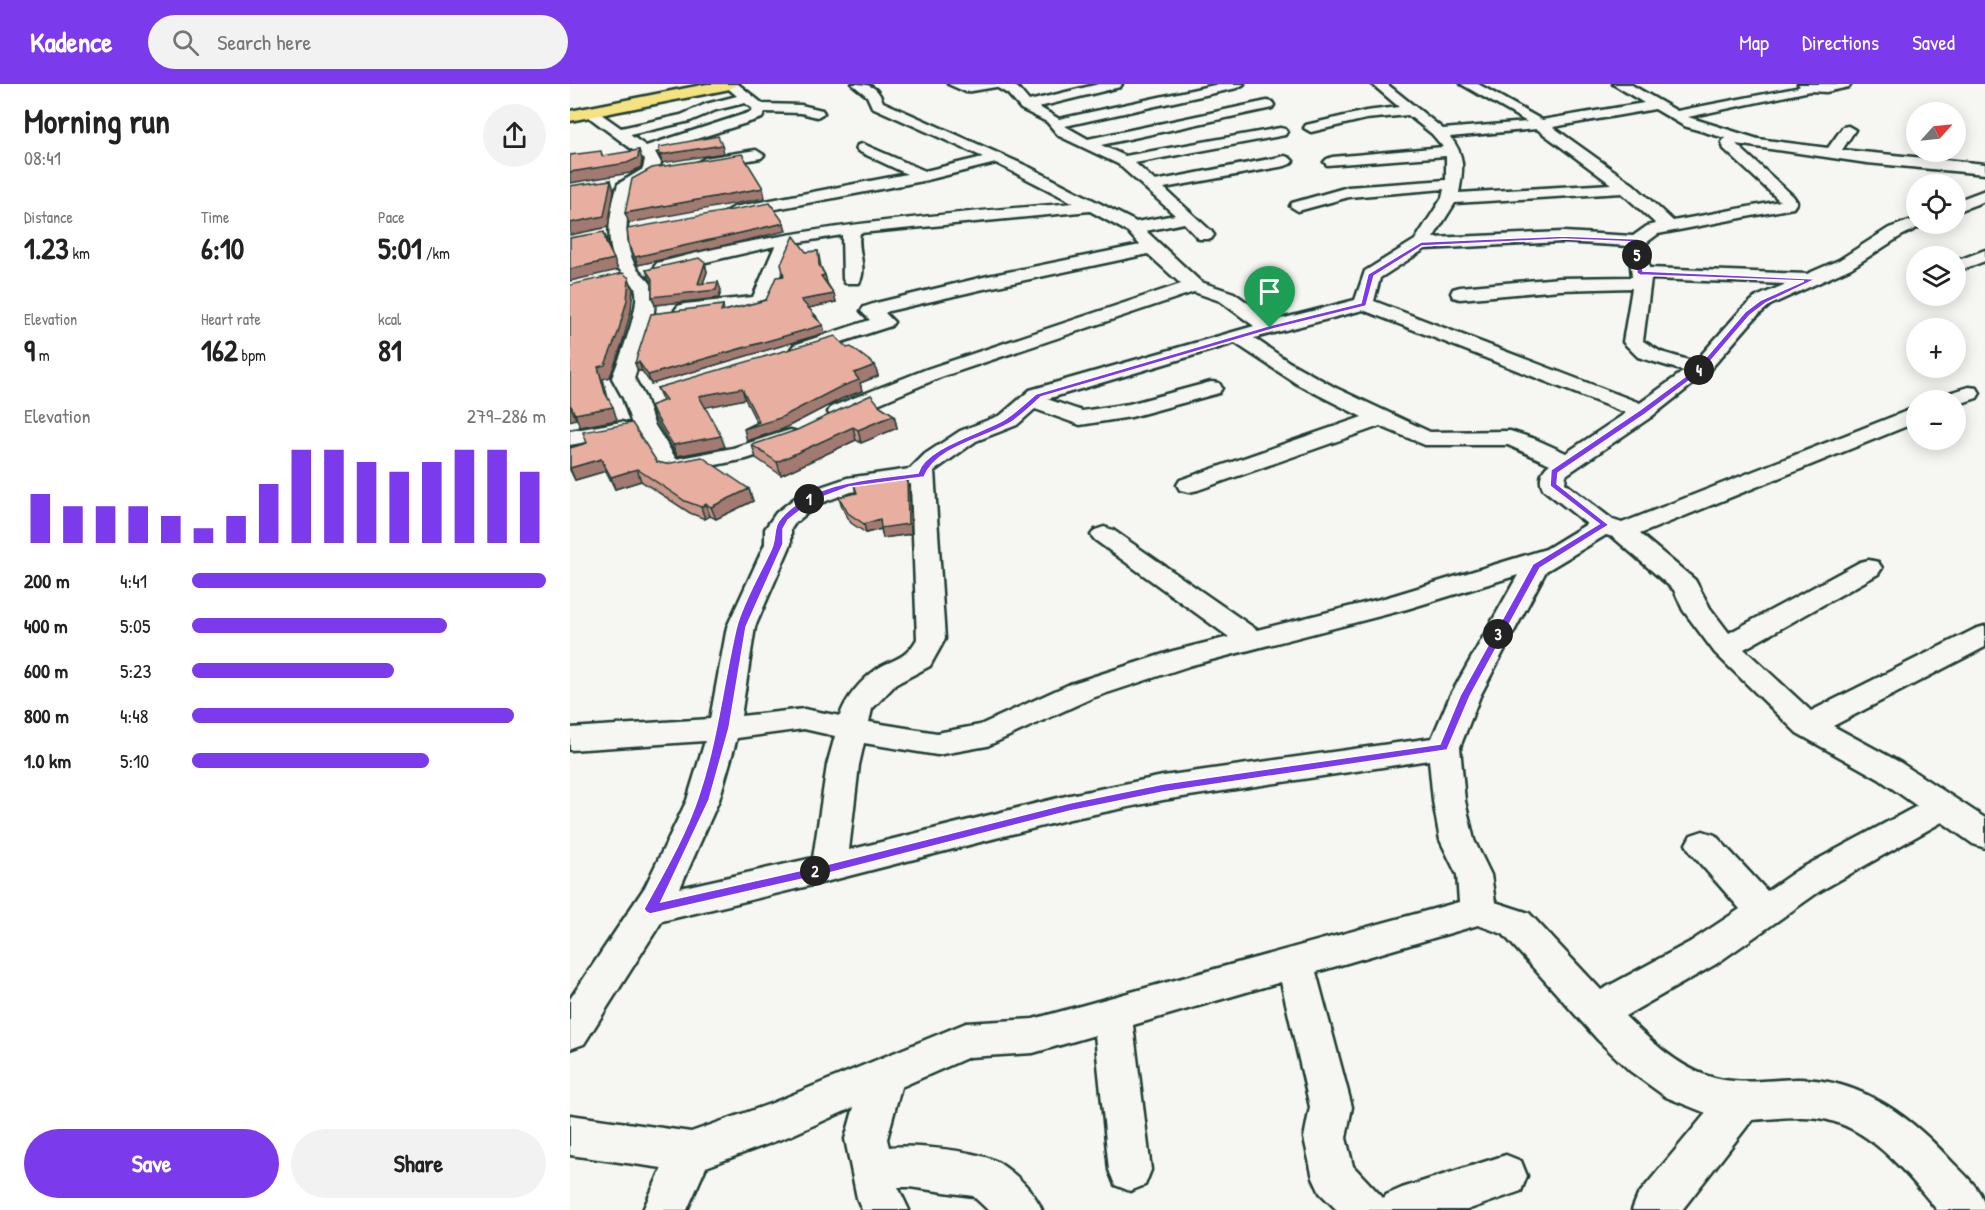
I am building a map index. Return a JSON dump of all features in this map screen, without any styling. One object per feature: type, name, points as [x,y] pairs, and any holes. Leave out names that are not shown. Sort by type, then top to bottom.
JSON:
[{"type":"main road","points":[[579,114],[730,84]]},
{"type":"street","points":[[730,84],[760,108],[801,109],[816,113]]},
{"type":"street","points":[[859,84],[876,96],[877,104],[1071,193],[1134,228],[1152,248],[1194,286],[1227,297],[1270,328]]},
{"type":"street","points":[[956,84],[966,88],[993,84]]},
{"type":"street","points":[[1000,84],[1013,91],[1026,106],[1052,119],[1064,133],[1123,161],[1188,217],[1205,235]]},
{"type":"street","points":[[1026,106],[1115,84]]},
{"type":"street","points":[[1054,124],[1199,87],[1237,84]]},
{"type":"street","points":[[1364,304],[1371,275],[1421,244],[1451,191],[1454,151],[1413,110],[1379,84]]},
{"type":"street","points":[[1468,84],[1543,124],[1628,188],[1669,227]]},
{"type":"street","points":[[1620,84],[1689,123],[1735,138],[1832,153],[1985,169]]},
{"type":"street","points":[[1676,115],[1800,92],[1807,85],[1826,88],[1844,84]]},
{"type":"street","points":[[619,133],[685,118],[711,107],[747,98]]},
{"type":"street","points":[[1088,143],[1268,105]]},
{"type":"street","points":[[1439,134],[1543,124],[1656,105]]},
{"type":"street","points":[[644,151],[757,115],[760,108]]},
{"type":"street","points":[[1311,128],[1359,117],[1413,110]]},
{"type":"street","points":[[579,114],[619,133],[652,157],[656,171],[630,180],[610,183]]},
{"type":"street","points":[[1359,117],[1373,130]]},
{"type":"street","points":[[1832,153],[1848,130]]},
{"type":"street","points":[[1123,161],[1280,132]]},
{"type":"street","points":[[1421,244],[1563,237],[1637,241],[1645,234],[1669,227],[1787,205],[1789,202],[1787,199],[1729,146],[1728,142],[1735,138]]},
{"type":"street","points":[[863,148],[923,176]]},
{"type":"street","points":[[1332,162],[1454,151]]},
{"type":"street","points":[[685,166],[756,155]]},
{"type":"street","points":[[723,214],[923,176],[997,158]]},
{"type":"street","points":[[1152,186],[1285,161]]},
{"type":"street","points":[[630,180],[623,194],[615,234],[626,278],[644,287],[644,315],[623,378],[634,398],[643,424],[670,467],[738,454],[792,436],[850,406],[934,373],[1194,286]]},
{"type":"street","points":[[1298,206],[1348,192],[1628,188]]},
{"type":"street","points":[[1966,203],[1985,195]]},
{"type":"street","points":[[626,278],[787,239],[852,229],[1093,206]]},
{"type":"street","points":[[1134,228],[1188,217]]},
{"type":"street","points":[[1906,228],[1845,264],[1763,301],[1748,314],[1700,369],[1643,412],[1554,472],[1553,485],[1613,528],[1686,586],[1696,610],[1725,647],[1808,726],[1890,771],[1982,828]]},
{"type":"street","points":[[852,229],[849,242],[853,258],[852,279]]},
{"type":"street","points":[[644,315],[760,302],[787,239]]},
{"type":"street","points":[[1637,241],[1641,277],[1634,342],[1637,349],[1700,369]]},
{"type":"street","points":[[778,356],[884,322],[871,310],[988,282],[1152,248]]},
{"type":"street","points":[[1966,263],[1985,255]]},
{"type":"street","points":[[1460,293],[1641,277],[1813,279]]},
{"type":"street","points":[[829,868],[843,765],[858,706],[886,677],[920,659],[931,639],[922,470],[933,459],[968,436],[1009,420],[1038,395],[1238,336],[1364,304],[1643,412]]},
{"type":"street","points":[[1238,336],[1257,351],[1318,386],[1425,438],[1441,441],[1483,437],[1514,439],[1567,463]]},
{"type":"street","points":[[1032,401],[1080,418],[1131,410],[1211,388]]},
{"type":"street","points":[[634,398],[657,391]]},
{"type":"street","points":[[1189,485],[1381,418]]},
{"type":"street","points":[[1478,912],[1474,875],[1457,840],[1451,811],[1444,747],[1465,696],[1536,566],[1613,528],[1906,418]]},
{"type":"street","points":[[570,438],[643,424]]},
{"type":"street","points":[[570,1032],[659,895],[703,800],[724,728],[741,627],[778,544],[778,529],[785,518],[809,499],[847,485],[922,475]]},
{"type":"street","points":[[1104,535],[1253,641]]},
{"type":"street","points":[[570,739],[724,728],[804,719],[937,744],[987,735],[1081,691],[1183,658],[1397,603],[1555,555]]},
{"type":"street","points":[[1725,647],[1869,568]]},
{"type":"street","points":[[1808,726],[1985,635]]},
{"type":"street","points":[[650,909],[829,868],[1070,807],[1163,788],[1444,747]]},
{"type":"street","points":[[1597,1012],[1703,953],[1808,881],[1944,806]]},
{"type":"street","points":[[1703,844],[1764,912]]},
{"type":"street","points":[[570,1135],[691,1152],[777,1121],[966,1040],[1033,1036],[1478,912],[1516,923],[1614,1032],[1651,1066],[1703,1095],[1742,1101],[1810,1096],[1845,1105],[1875,1122],[1917,1152],[1965,1210]]},
{"type":"street","points":[[1295,962],[1331,1107],[1325,1138],[1335,1178],[1367,1210]]},
{"type":"street","points":[[1112,1013],[1130,1170]]},
{"type":"street","points":[[884,1075],[866,1139],[879,1198],[886,1210]]},
{"type":"street","points":[[1654,1210],[1742,1101]]},
{"type":"street","points":[[665,1210],[691,1152]]},
{"type":"street","points":[[873,1169],[909,1166],[983,1178],[1020,1210]]},
{"type":"street","points":[[1402,1210],[1506,1176]]},
{"type":"building","points":[[718,136],[722,145],[660,155],[659,147]]},
{"type":"building","points":[[639,150],[638,158],[627,163],[570,172],[570,155],[601,151],[602,156]]},
{"type":"building","points":[[742,154],[763,188],[625,213],[632,179],[652,168]]},
{"type":"building","points":[[611,180],[604,216],[570,223],[570,186]]},
{"type":"building","points":[[770,203],[784,223],[635,257],[629,244],[627,229]]},
{"type":"building","points":[[604,232],[606,243],[614,259],[570,269],[570,238]]},
{"type":"building","points":[[794,236],[806,252],[818,251],[819,265],[825,275],[821,276],[834,294],[801,300],[823,325],[648,375],[639,362],[635,363],[651,314],[723,305],[721,312],[766,300],[776,277],[784,276],[781,264]]},
{"type":"building","points":[[699,258],[705,263],[698,284],[718,282],[716,290],[652,297],[652,279],[646,270]]},
{"type":"building","points":[[623,273],[629,278],[627,300],[618,333],[605,365],[598,367],[605,393],[613,407],[575,414],[570,407],[570,285]]},
{"type":"building","points":[[835,336],[847,348],[851,347],[875,365],[854,373],[859,380],[838,388],[780,418],[744,429],[759,422],[742,388],[699,396],[721,436],[673,445],[650,406],[666,400],[657,388]]},
{"type":"building","points":[[871,395],[880,406],[894,415],[858,430],[853,427],[777,462],[752,445],[797,430]]},
{"type":"building","points":[[632,423],[657,462],[666,464],[702,457],[749,489],[711,507],[706,504],[701,507],[685,501],[637,469],[611,477],[601,459],[570,468],[570,448],[587,443],[583,432]]},
{"type":"building","points":[[907,477],[908,524],[881,528],[880,519],[864,524],[848,513],[839,497],[857,493],[854,484]]},
{"type":"route","points":[[1563,237],[1637,241],[1640,273],[1813,279],[1763,301],[1748,314],[1700,369],[1643,412],[1554,472],[1553,485],[1604,525],[1536,566],[1465,696],[1444,747],[1163,788],[1070,807],[829,868],[650,909],[659,895],[703,800],[724,728],[741,627],[778,544],[778,529],[785,518],[809,499],[847,485],[922,475],[922,470],[933,459],[968,436],[1009,420],[1038,395],[1270,328],[1364,304],[1371,275],[1421,244],[1563,237]]}]
